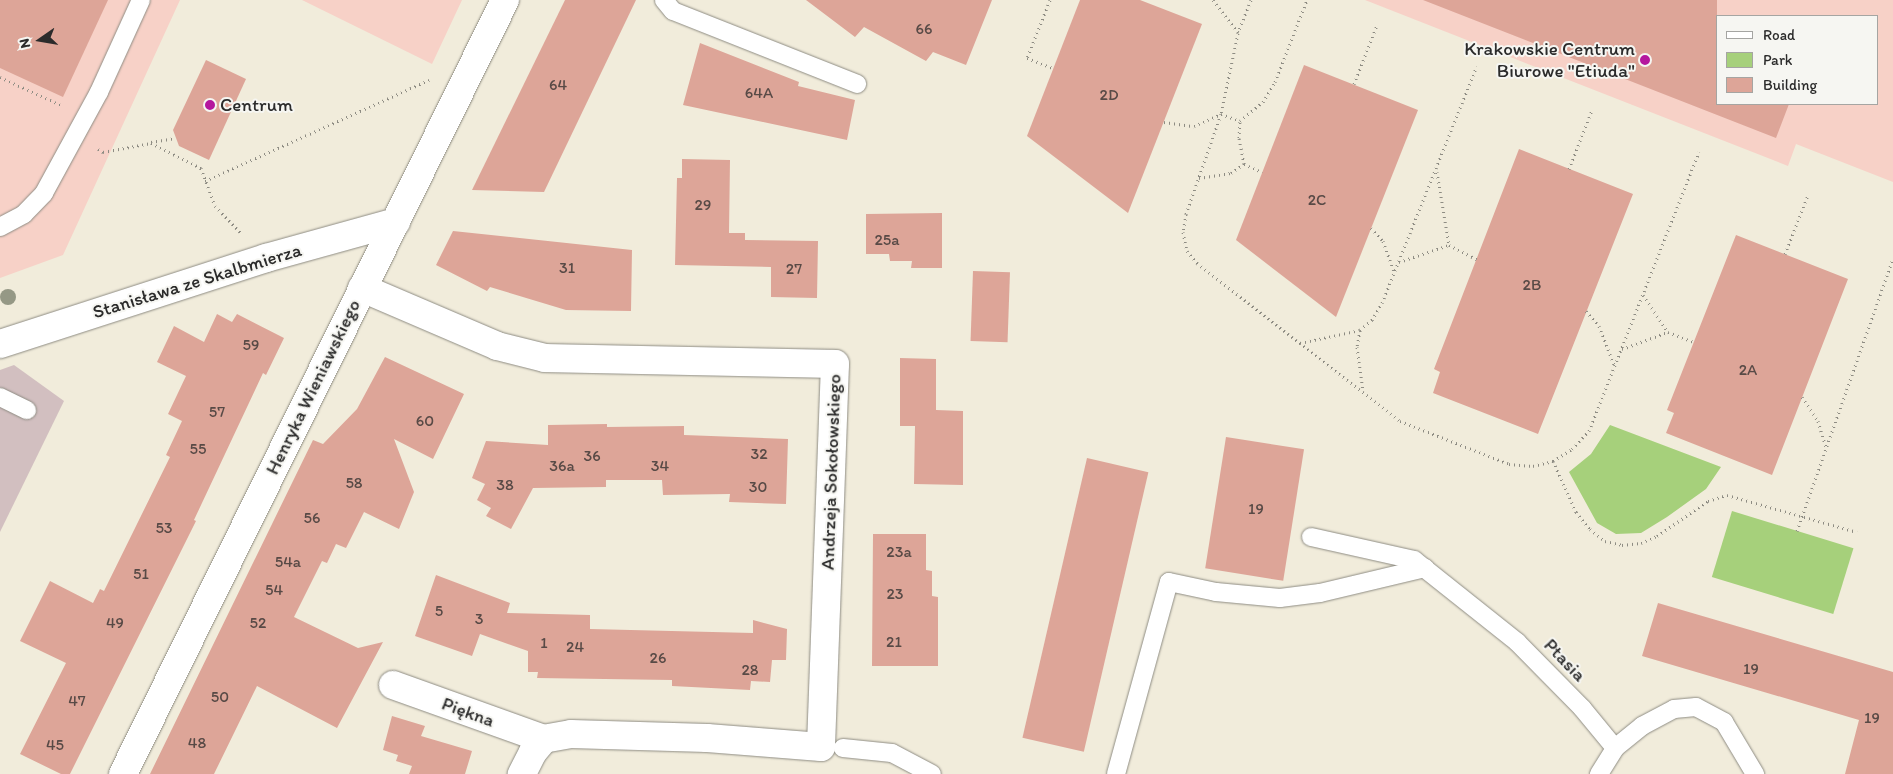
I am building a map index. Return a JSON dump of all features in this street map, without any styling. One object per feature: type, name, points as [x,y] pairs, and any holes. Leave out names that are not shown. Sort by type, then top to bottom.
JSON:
[{"type":"street","name":"Henryka Wieniawskiego","points":[[122,774],[505,0]]},
{"type":"street","name":"Stanisława ze Skalbmierza","points":[[0,344],[266,258],[396,222]]},
{"type":"street","name":"Andrzeja Sokołowskiego","points":[[362,288],[497,346],[545,358],[835,364],[821,747],[606,735],[571,734],[544,739]]},
{"type":"street","name":"Piękna","points":[[393,685],[544,739]]},
{"type":"street","points":[[522,774],[533,752],[544,739]]},
{"type":"lane","points":[[0,227],[24,214],[44,193],[76,138],[142,0]]},
{"type":"lane","points":[[664,0],[673,11],[857,84]]},
{"type":"lane","points":[[0,397],[27,410]]},
{"type":"lane","name":"Ptasia","points":[[1311,537],[1414,560],[1517,642],[1582,708],[1614,748]]},
{"type":"lane","points":[[1116,774],[1169,582],[1216,592],[1280,598],[1320,594],[1425,568]]},
{"type":"lane","points":[[1599,774],[1614,748],[1642,726],[1674,709],[1696,707],[1724,722],[1755,774]]},
{"type":"lane","points":[[844,748],[892,753],[932,774]]},
{"type":"path","points":[[1050,0],[1027,58],[1054,68]]},
{"type":"path","points":[[1213,0],[1238,33]]},
{"type":"path","points":[[1251,0],[1238,33],[1222,114],[1199,178],[1183,232],[1188,251],[1197,263],[1400,421],[1509,464],[1533,466],[1552,461],[1572,449],[1589,431],[1699,152]]},
{"type":"path","points":[[1244,164],[1239,138],[1240,121],[1263,102],[1275,82],[1307,0]]},
{"type":"path","points":[[1354,84],[1377,25]]},
{"type":"path","points":[[1363,392],[1357,347],[1360,330],[1382,303],[1477,66]]},
{"type":"path","points":[[205,180],[436,76]]},
{"type":"path","points":[[0,77],[64,107],[76,138],[103,152],[176,138]]},
{"type":"path","points":[[1569,169],[1592,110]]},
{"type":"path","points":[[1164,122],[1194,126],[1222,114],[1240,121]]},
{"type":"path","points":[[150,142],[201,168],[215,206],[266,258]]},
{"type":"path","points":[[1199,178],[1231,173],[1244,164]]},
{"type":"path","points":[[1244,164],[1262,172]]},
{"type":"path","points":[[1436,170],[1449,245]]},
{"type":"path","points":[[1786,254],[1808,196]]},
{"type":"path","points":[[1371,228],[1382,241],[1394,272]]},
{"type":"path","points":[[1449,245],[1476,259]]},
{"type":"path","points":[[1399,262],[1435,252],[1449,245]]},
{"type":"path","points":[[1798,531],[1893,258]]},
{"type":"path","points":[[1643,295],[1668,332],[1694,342]]},
{"type":"path","points":[[1586,312],[1599,326],[1615,368]]},
{"type":"path","points":[[1299,343],[1335,338],[1360,330]]},
{"type":"path","points":[[1622,349],[1668,332]]},
{"type":"path","points":[[1802,397],[1818,421],[1826,448]]},
{"type":"path","points":[[1552,461],[1576,512],[1590,529],[1605,541],[1622,544],[1641,543],[1657,536],[1708,501],[1727,495],[1857,532]]},
{"type":"shaded area","points":[[0,0],[180,0],[63,255],[0,278]]},
{"type":"shaded area","points":[[302,0],[462,0],[432,64]]},
{"type":"shaded area","points":[[1365,0],[1893,0],[1893,182],[1796,144],[1788,166]]},
{"type":"shaded area","points":[[14,365],[64,401],[0,532],[0,370]]},
{"type":"green space","points":[[1610,425],[1721,467],[1706,489],[1667,517],[1641,533],[1616,534],[1597,523],[1569,472],[1591,454]]},
{"type":"green space","points":[[1732,511],[1853,548],[1833,614],[1712,577]]},
{"type":"building","points":[[0,0],[108,0],[63,97],[0,68]]},
{"type":"building","points":[[565,0],[636,0],[544,192],[472,190]]},
{"type":"building","points":[[806,0],[992,0],[966,65],[933,52],[926,61],[864,27],[855,37]]},
{"type":"building","points":[[1080,0],[1140,0],[1202,24],[1128,213],[1027,136]]},
{"type":"building","name":"Krakowskie Centrum Biurowe \"Etiuda\"","points":[[1423,0],[1717,0],[1716,105],[1789,105],[1776,138]]},
{"type":"building","points":[[700,43],[799,82],[798,86],[855,100],[847,140],[683,105]]},
{"type":"building","name":"Centrum","points":[[206,60],[246,79],[209,160],[179,146],[173,130]]},
{"type":"building","points":[[1304,65],[1418,110],[1336,317],[1236,240]]},
{"type":"building","points":[[1519,149],[1633,194],[1538,434],[1433,393],[1440,372],[1434,369]]},
{"type":"building","points":[[682,159],[730,160],[729,233],[745,233],[745,240],[818,241],[817,298],[771,297],[771,267],[675,265],[677,178],[682,178]]},
{"type":"building","points":[[942,213],[942,268],[911,268],[912,261],[890,261],[889,254],[866,254],[866,214]]},
{"type":"building","points":[[453,231],[632,250],[631,311],[566,310],[490,287],[487,291],[436,265]]},
{"type":"building","points":[[1736,235],[1848,279],[1772,475],[1666,433],[1674,413],[1667,410]]},
{"type":"building","points":[[973,271],[1010,272],[1008,342],[971,341]]},
{"type":"building","points":[[217,314],[232,322],[237,314],[284,338],[266,375],[263,373],[194,520],[196,521],[70,774],[61,774],[20,754],[66,663],[20,641],[50,581],[93,603],[100,589],[104,591],[170,457],[166,455],[182,421],[168,414],[186,376],[157,362],[174,326],[204,342]]},
{"type":"building","points":[[385,357],[464,394],[433,459],[394,439],[414,492],[399,529],[364,512],[346,548],[336,544],[327,563],[322,561],[294,617],[358,648],[383,642],[337,728],[257,686],[214,774],[150,774],[313,440],[323,444],[357,409]]},
{"type":"building","points":[[900,358],[936,359],[936,410],[963,411],[963,485],[914,484],[915,426],[900,426]]},
{"type":"building","points":[[607,424],[607,427],[684,426],[684,435],[788,439],[786,504],[729,502],[730,494],[663,495],[662,480],[606,480],[606,487],[533,488],[511,529],[486,516],[491,508],[477,500],[485,484],[472,478],[486,441],[548,445],[548,425]]},
{"type":"building","points":[[1226,437],[1304,449],[1283,581],[1205,568]]},
{"type":"building","points":[[1087,458],[1148,472],[1084,752],[1022,738]]},
{"type":"building","points":[[873,534],[926,534],[926,570],[932,571],[932,596],[938,597],[938,666],[872,666]]},
{"type":"building","points":[[436,575],[510,603],[507,613],[590,615],[590,629],[753,633],[753,620],[787,629],[786,660],[772,660],[770,682],[751,681],[750,690],[672,686],[672,680],[537,678],[538,672],[528,672],[528,651],[480,634],[472,656],[415,636]]},
{"type":"building","points":[[1658,603],[1893,672],[1893,774],[1845,774],[1859,720],[1642,656]]},
{"type":"building","points":[[392,716],[425,726],[421,736],[472,751],[465,774],[409,774],[412,766],[396,761],[398,755],[383,750]]},
{"type":"place","name":"Krakowskie Centrum Biurowe \"Etiuda\"","points":[[1645,60]]},
{"type":"place","name":"Centrum","points":[[210,105]]}]
